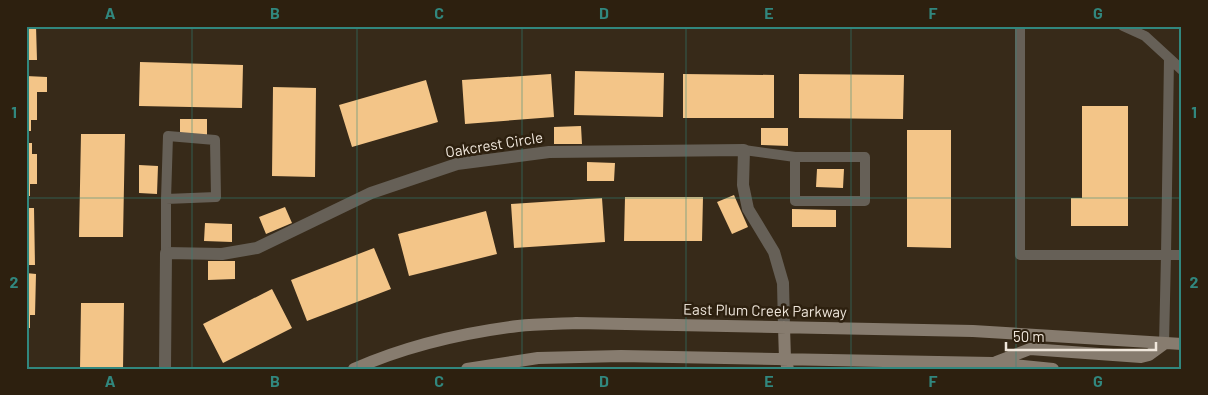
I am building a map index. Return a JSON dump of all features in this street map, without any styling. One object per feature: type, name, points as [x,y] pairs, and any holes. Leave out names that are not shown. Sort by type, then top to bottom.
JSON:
[{"type":"main road","name":"East Plum Creek Parkway","points":[[354,369],[416,347],[470,333],[520,326],[604,323],[973,331],[1182,344]]},
{"type":"main road","points":[[784,327],[785,366]]},
{"type":"main road","points":[[992,363],[1030,350],[1141,357],[1164,344]]},
{"type":"main road","points":[[468,369],[538,358],[621,356],[785,366],[992,363],[1053,369]]},
{"type":"street","name":"Oakcrest Circle","points":[[166,253],[222,254],[257,248],[371,193],[457,164],[549,152],[744,150]]},
{"type":"street","points":[[744,150],[743,185],[748,208],[774,252],[783,284],[784,327]]},
{"type":"street","points":[[165,369],[166,253]]},
{"type":"lane","points":[[1020,26],[1020,255],[1182,255]]},
{"type":"lane","points":[[1123,26],[1145,36],[1182,70]]},
{"type":"lane","points":[[1164,344],[1169,58]]},
{"type":"lane","points":[[166,199],[216,197],[215,140],[168,136],[166,199],[166,253]]},
{"type":"lane","points":[[744,150],[795,157],[865,156],[865,201],[795,201],[795,157]]},
{"type":"building","points":[[26,26],[36,26],[37,60],[26,60]]},
{"type":"building","points":[[140,62],[243,65],[242,108],[139,106]]},
{"type":"building","points":[[575,71],[664,73],[663,117],[574,115]]},
{"type":"building","points":[[551,74],[554,117],[465,124],[462,80]]},
{"type":"building","points":[[683,74],[774,75],[774,118],[683,118]]},
{"type":"building","points":[[799,74],[904,75],[903,119],[799,118]]},
{"type":"building","points":[[26,76],[47,77],[47,92],[37,92],[37,120],[31,120],[31,131],[26,131]]},
{"type":"building","points":[[426,80],[438,122],[352,147],[339,105]]},
{"type":"building","points":[[273,87],[316,88],[315,177],[272,176]]},
{"type":"building","points":[[1082,106],[1128,106],[1128,226],[1071,226],[1071,198],[1082,198]]},
{"type":"building","points":[[180,119],[207,119],[207,137],[180,137]]},
{"type":"building","points":[[581,126],[582,144],[554,144],[554,127]]},
{"type":"building","points":[[761,128],[788,128],[788,146],[761,145]]},
{"type":"building","points":[[907,130],[951,130],[951,248],[907,247]]},
{"type":"building","points":[[81,134],[125,134],[123,237],[79,237]]},
{"type":"building","points":[[26,143],[32,143],[32,154],[37,154],[37,184],[30,184],[30,196],[26,196]]},
{"type":"building","points":[[587,162],[615,163],[614,181],[587,181]]},
{"type":"building","points":[[139,165],[158,166],[157,194],[139,193]]},
{"type":"building","points":[[817,169],[844,169],[843,188],[816,187]]},
{"type":"building","points":[[734,195],[748,227],[732,234],[717,202]]},
{"type":"building","points":[[625,197],[703,197],[702,241],[624,241]]},
{"type":"building","points":[[602,198],[605,242],[514,248],[511,204]]},
{"type":"building","points":[[285,207],[292,223],[266,234],[259,217]]},
{"type":"building","points":[[26,208],[34,208],[35,265],[26,265]]},
{"type":"building","points":[[792,209],[836,210],[836,227],[792,227]]},
{"type":"building","points":[[486,211],[497,254],[409,276],[398,234]]},
{"type":"building","points":[[205,223],[232,224],[232,242],[204,241]]},
{"type":"building","points":[[374,248],[391,289],[307,321],[291,280]]},
{"type":"building","points":[[208,261],[235,261],[235,279],[208,280]]},
{"type":"building","points":[[26,273],[36,274],[35,315],[30,315],[30,328],[26,328]]},
{"type":"building","points":[[272,289],[292,328],[223,363],[203,324]]},
{"type":"building","points":[[81,303],[124,303],[123,369],[80,369]]}]
